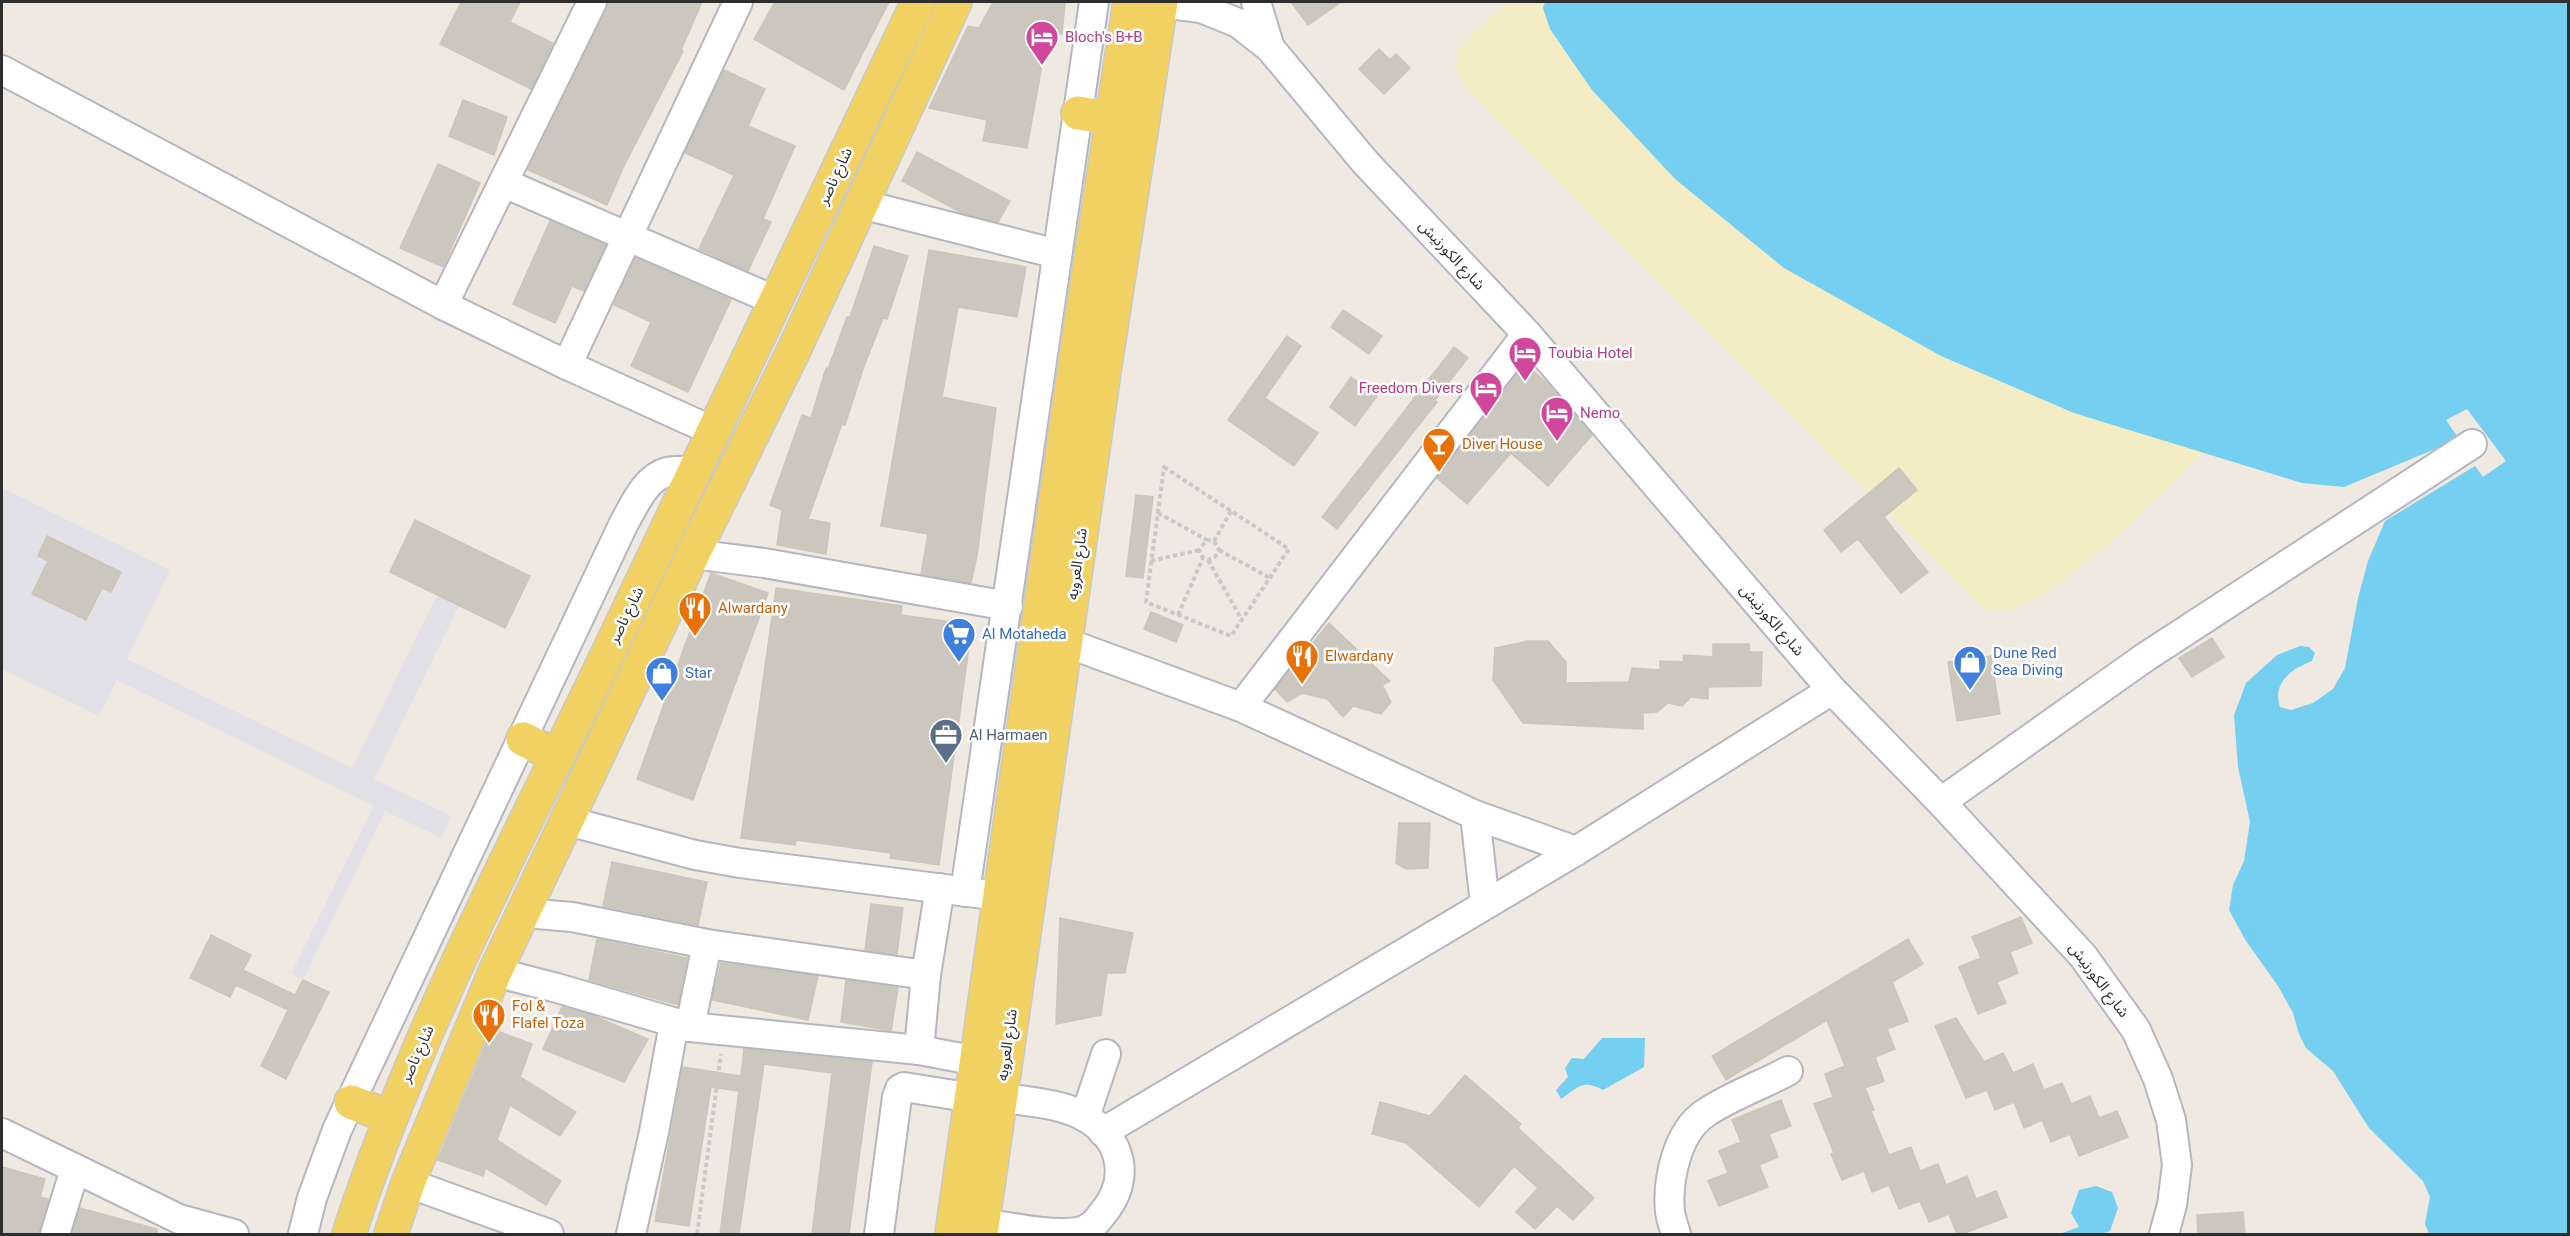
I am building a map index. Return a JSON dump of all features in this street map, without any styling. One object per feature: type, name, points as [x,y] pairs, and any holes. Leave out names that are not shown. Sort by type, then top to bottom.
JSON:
[{"type":"main road","name":"شارع ناصر","points":[[349,1234],[370,1167],[428,1029],[715,432],[918,2]]},
{"type":"main road","points":[[391,1234],[408,1183],[495,972],[525,913],[693,554],[793,352],[955,2]]},
{"type":"main road","name":"شارع العروبه","points":[[952,1234],[986,1098],[1067,643],[1079,439],[1112,117],[1151,2]]},
{"type":"main road","name":"شارع العروبه","points":[[982,1229],[986,1098],[977,1061],[1000,897],[1151,2]]},
{"type":"main road","points":[[1078,113],[1112,117]]},
{"type":"main road","points":[[805,240],[838,256]]},
{"type":"main road","points":[[523,739],[558,757]]},
{"type":"main road","points":[[351,1102],[390,1117]]},
{"type":"street","points":[[444,305],[592,2]]},
{"type":"street","points":[[567,365],[738,2]]},
{"type":"street","points":[[919,1050],[926,975],[953,890],[1008,606],[1094,2]]},
{"type":"street","name":"شارع الكورنيش","points":[[1151,2],[1201,8],[1238,23],[1270,48],[1365,162],[1527,334],[1832,690],[1941,802],[2084,956],[2136,1030],[2158,1079],[2173,1131],[2177,1165],[2172,1205],[2164,1234]]},
{"type":"street","name":"شارع الكورنيش","points":[[1256,2],[1270,48]]},
{"type":"street","points":[[2,70],[444,305],[567,365],[715,432]]},
{"type":"street","points":[[504,183],[776,301]]},
{"type":"street","points":[[861,204],[1057,254]]},
{"type":"street","points":[[1240,707],[1527,334]]},
{"type":"street","points":[[1941,802],[2144,658],[2472,444]]},
{"type":"street","points":[[303,1234],[312,1198],[337,1130],[624,523],[642,491],[656,478],[667,472],[696,471]]},
{"type":"street","points":[[693,554],[764,562],[1008,606]]},
{"type":"street","points":[[1067,643],[1240,707],[1475,815],[1576,851]]},
{"type":"street","points":[[1094,1124],[1576,851],[1832,690]]},
{"type":"street","points":[[1475,815],[1485,904]]},
{"type":"street","points":[[568,821],[695,855],[740,864],[1000,897]]},
{"type":"street","points":[[525,913],[572,917],[706,944],[926,975]]},
{"type":"street","points":[[631,1234],[654,1132],[706,944]]},
{"type":"street","points":[[495,972],[682,1025],[724,1032],[919,1050],[977,1061]]},
{"type":"street","points":[[1094,1124],[1106,1054]]},
{"type":"street","points":[[1676,1234],[1670,1213],[1671,1186],[1675,1164],[1689,1129],[1704,1114],[1788,1071]]},
{"type":"street","points":[[879,1234],[897,1097],[900,1089],[904,1087],[1062,1109],[1094,1124],[1116,1152],[1121,1170],[1118,1190],[1100,1231],[1056,1234],[982,1229]]},
{"type":"street","points":[[2,1133],[75,1169],[178,1227],[234,1234]]},
{"type":"street","points":[[55,1234],[75,1169]]},
{"type":"street","points":[[408,1183],[549,1234]]},
{"type":"path","points":[[1164,467],[1289,549],[1231,636],[1146,602],[1158,513],[1164,467]]},
{"type":"path","points":[[1214,541],[1231,511]]},
{"type":"path","points":[[1158,513],[1207,540],[1214,541]]},
{"type":"path","points":[[1151,561],[1199,550],[1207,540]]},
{"type":"path","points":[[1214,541],[1219,550],[1270,578]]},
{"type":"path","points":[[1199,550],[1242,620]]},
{"type":"path","points":[[1206,559],[1215,557],[1219,550]]},
{"type":"path","points":[[1178,615],[1206,559]]},
{"type":"path","points":[[698,1234],[724,1032]]},
{"type":"shaded area","points":[[4,489],[170,570],[127,659],[352,768],[437,595],[459,606],[374,779],[451,816],[441,838],[385,811],[303,980],[291,974],[374,806],[117,680],[99,716],[2,669],[2,494]]},
{"type":"sand","points":[[1506,2],[1545,2],[1543,8],[1550,29],[1592,90],[1675,179],[1784,268],[1941,356],[2074,413],[2205,452],[2107,546],[2047,593],[2014,609],[1984,609],[1467,89],[1455,70],[1458,48]]},
{"type":"water","points":[[1545,2],[2568,2],[2568,1234],[2429,1234],[2425,1224],[2430,1197],[2423,1181],[2369,1128],[2333,1071],[2306,1048],[2293,1013],[2278,986],[2246,941],[2229,910],[2233,885],[2244,861],[2250,822],[2238,767],[2234,715],[2246,683],[2277,655],[2300,646],[2309,647],[2315,653],[2312,661],[2297,668],[2281,684],[2278,698],[2280,707],[2291,710],[2313,703],[2333,689],[2345,668],[2358,598],[2368,561],[2385,521],[2475,466],[2483,477],[2506,461],[2467,409],[2446,420],[2459,439],[2344,487],[2302,483],[2074,413],[1941,356],[1784,268],[1675,179],[1592,90],[1550,29],[1543,8]]},
{"type":"water","points":[[1602,1038],[1645,1038],[1644,1067],[1603,1090],[1585,1085],[1561,1099],[1556,1090],[1568,1077],[1565,1068],[1572,1058],[1584,1059]]},
{"type":"water","points":[[2096,1186],[2112,1192],[2118,1208],[2110,1231],[2102,1234],[2059,1234],[2079,1227],[2071,1213],[2079,1190]]},
{"type":"building","points":[[461,2],[520,2],[510,22],[553,43],[531,89],[440,44]]},
{"type":"building","points":[[608,2],[702,2],[681,50],[683,51],[623,168],[607,205],[528,170],[607,9]]},
{"type":"building","points":[[775,2],[889,2],[844,90],[754,39]]},
{"type":"building","points":[[993,2],[1065,2],[1062,34],[1048,32],[1027,148],[983,141],[987,120],[929,108],[968,26],[979,28]]},
{"type":"building","points":[[1291,2],[1341,2],[1308,25]]},
{"type":"building","points":[[1379,49],[1390,60],[1396,54],[1410,68],[1384,94],[1359,69]]},
{"type":"building","points":[[724,70],[765,89],[748,126],[795,146],[763,219],[771,222],[748,271],[699,249],[734,175],[685,153]]},
{"type":"building","points":[[463,100],[507,117],[494,155],[449,136]]},
{"type":"building","points":[[917,152],[1010,201],[998,222],[962,213],[902,181]]},
{"type":"building","points":[[438,164],[480,183],[443,267],[400,248]]},
{"type":"building","points":[[550,221],[605,245],[584,291],[572,286],[555,323],[513,304]]},
{"type":"building","points":[[874,246],[908,256],[887,319],[883,318],[845,425],[842,424],[808,519],[830,523],[826,554],[777,545],[782,510],[770,505],[802,415],[811,418],[826,368],[828,369],[847,317],[850,317]]},
{"type":"building","points":[[929,250],[1026,267],[1017,317],[958,307],[942,397],[996,408],[977,556],[971,583],[921,574],[928,534],[881,526]]},
{"type":"building","points":[[636,258],[731,300],[688,392],[631,366],[651,322],[614,305]]},
{"type":"building","points":[[1343,310],[1382,336],[1369,354],[1331,327]]},
{"type":"building","points":[[1287,336],[1301,346],[1265,398],[1318,433],[1294,466],[1228,420]]},
{"type":"building","points":[[1454,347],[1468,358],[1435,400],[1437,402],[1337,529],[1322,517]]},
{"type":"building","points":[[1525,364],[1546,382],[1592,435],[1548,486],[1511,453],[1467,504],[1437,478]]},
{"type":"building","points":[[1351,377],[1377,396],[1355,426],[1330,407]]},
{"type":"building","points":[[1899,468],[1917,490],[1884,517],[1928,572],[1901,593],[1858,539],[1841,552],[1824,530]]},
{"type":"building","points":[[1136,495],[1153,497],[1143,578],[1126,576]]},
{"type":"building","points":[[415,520],[530,576],[505,628],[390,572]]},
{"type":"building","points":[[47,536],[121,572],[111,592],[102,588],[86,620],[32,594],[48,561],[38,556]]},
{"type":"building","points":[[711,573],[768,593],[693,800],[637,779]]},
{"type":"building","points":[[776,588],[902,606],[901,615],[972,625],[939,865],[890,858],[891,853],[796,840],[795,845],[741,838]]},
{"type":"building","points":[[1151,612],[1183,625],[1176,642],[1144,629]]},
{"type":"building","points":[[1329,623],[1390,681],[1382,685],[1391,702],[1381,714],[1353,706],[1343,717],[1327,699],[1302,693],[1287,702],[1275,689]]},
{"type":"building","points":[[2212,638],[2224,657],[2192,677],[2179,658]]},
{"type":"building","points":[[1528,641],[1548,641],[1566,662],[1566,683],[1629,682],[1632,668],[1660,670],[1660,661],[1683,662],[1684,655],[1713,657],[1713,644],[1749,644],[1749,652],[1762,652],[1761,686],[1708,687],[1708,699],[1691,697],[1682,706],[1668,703],[1657,712],[1643,713],[1643,729],[1523,723],[1493,680],[1495,648]]},
{"type":"building","points":[[1991,656],[2000,714],[1957,721],[1948,662]]},
{"type":"building","points":[[1399,823],[1430,823],[1428,868],[1406,869],[1396,863]]},
{"type":"building","points":[[612,862],[707,882],[698,925],[603,906]]},
{"type":"building","points":[[871,904],[903,908],[897,954],[865,950]]},
{"type":"building","points":[[2021,917],[2032,943],[2010,952],[2018,973],[1997,982],[2006,1003],[1978,1014],[1959,967],[1981,958],[1972,937]]},
{"type":"building","points":[[1060,918],[1133,933],[1125,973],[1107,973],[1101,1015],[1056,1024]]},
{"type":"building","points":[[211,935],[251,955],[243,970],[295,995],[303,980],[329,992],[286,1079],[261,1066],[288,1010],[236,985],[230,997],[190,978]]},
{"type":"building","points":[[597,939],[687,958],[678,1005],[589,980]]},
{"type":"building","points":[[1908,939],[1923,964],[1892,982],[1908,1021],[1887,1029],[1895,1049],[1875,1057],[1884,1081],[1865,1088],[1874,1110],[1871,1111],[1889,1155],[1911,1147],[1920,1171],[1938,1164],[1946,1185],[1967,1176],[1976,1199],[1996,1191],[2007,1217],[1962,1234],[1957,1234],[1949,1214],[1929,1222],[1920,1201],[1899,1209],[1889,1185],[1872,1192],[1864,1171],[1842,1180],[1831,1154],[1834,1153],[1814,1104],[1833,1097],[1825,1074],[1845,1066],[1827,1020],[1726,1080],[1712,1056]]},
{"type":"building","points":[[721,963],[818,976],[808,1020],[712,1000]]},
{"type":"building","points":[[846,980],[898,988],[891,1031],[841,1022]]},
{"type":"building","points":[[562,1007],[592,1015],[648,1039],[624,1082],[543,1049]]},
{"type":"building","points":[[1956,1018],[1984,1062],[2003,1053],[2013,1073],[2033,1064],[2044,1090],[2062,1083],[2071,1104],[2090,1096],[2099,1118],[2117,1111],[2128,1137],[2079,1156],[2070,1134],[2051,1142],[2042,1120],[2024,1128],[2014,1102],[1995,1110],[1987,1090],[1966,1098],[1935,1026]]},
{"type":"building","points":[[492,1029],[532,1044],[520,1077],[576,1112],[560,1136],[510,1105],[497,1140],[561,1181],[546,1205],[486,1168],[483,1176],[438,1160]]},
{"type":"building","points":[[744,1049],[872,1062],[849,1234],[812,1234],[832,1073],[764,1064],[739,1234],[720,1234],[739,1091],[711,1087],[689,1226],[655,1221],[683,1067],[741,1076]]},
{"type":"building","points":[[1465,1075],[1521,1124],[1518,1128],[1594,1198],[1573,1220],[1557,1206],[1535,1229],[1516,1212],[1538,1188],[1514,1166],[1479,1207],[1406,1143],[1372,1134],[1380,1102],[1430,1116]]},
{"type":"building","points":[[1781,1100],[1791,1126],[1769,1134],[1778,1157],[1759,1165],[1768,1187],[1719,1206],[1708,1181],[1728,1173],[1719,1151],[1741,1142],[1732,1120]]},
{"type":"building","points":[[2,1167],[45,1179],[40,1197],[48,1199],[39,1234],[2,1234]]},
{"type":"building","points":[[80,1208],[157,1229],[157,1234],[72,1234]]},
{"type":"building","points":[[2243,1212],[2245,1234],[2198,1234],[2197,1215]]},
{"type":"place","name":"Bloch's B+B","points":[[1042,66]]},
{"type":"place","name":"Toubia Hotel","points":[[1525,382]]},
{"type":"place","name":"Freedom Divers","points":[[1486,417]]},
{"type":"place","name":"Nemo","points":[[1557,442]]},
{"type":"place","name":"Diver House","points":[[1439,473]]},
{"type":"place","name":"Alwardany","points":[[695,637]]},
{"type":"place","name":"Al Motaheda","points":[[959,663]]},
{"type":"place","name":"Elwardany","points":[[1302,685]]},
{"type":"place","name":"Dune Red Sea Diving","points":[[1970,691]]},
{"type":"place","name":"Star","points":[[662,702]]},
{"type":"place","name":"Al Harmaen","points":[[946,764]]},
{"type":"place","name":"Fol & Flafel Toza","points":[[489,1044]]}]
